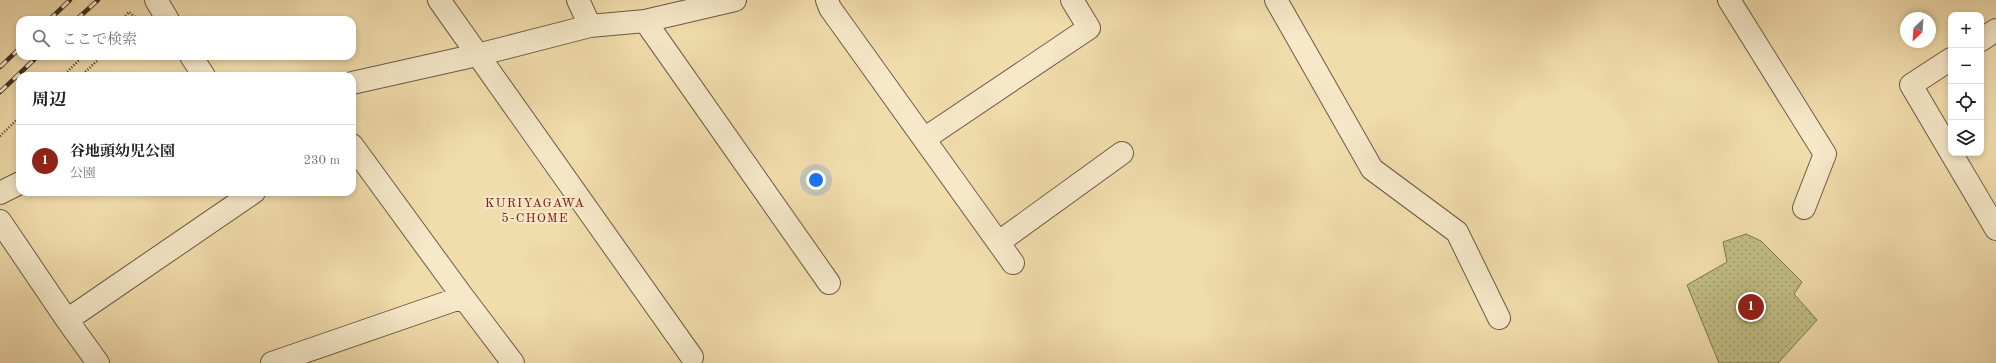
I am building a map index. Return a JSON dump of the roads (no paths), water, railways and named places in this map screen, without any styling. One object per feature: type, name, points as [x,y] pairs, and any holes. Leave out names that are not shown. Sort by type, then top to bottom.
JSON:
[{"type":"street","points":[[156,0],[166,16]]},
{"type":"street","points":[[439,0],[476,55],[692,357]]},
{"type":"street","points":[[578,0],[590,26]]},
{"type":"street","points":[[356,82],[476,55],[590,26],[644,21],[735,0]]},
{"type":"street","points":[[827,0],[830,8],[1013,263]]},
{"type":"street","points":[[924,140],[1088,28],[1072,0]]},
{"type":"street","points":[[1276,0],[1372,169],[1458,232],[1499,318]]},
{"type":"street","points":[[1729,0],[1826,154],[1804,208]]},
{"type":"street","points":[[644,21],[829,282]]},
{"type":"street","points":[[1984,38],[1996,30]]},
{"type":"street","points":[[194,60],[201,72]]},
{"type":"street","points":[[1948,61],[1911,85],[1996,229]]},
{"type":"street","points":[[356,150],[513,363]]},
{"type":"street","points":[[999,242],[1122,153]]},
{"type":"street","points":[[0,193],[16,185]]},
{"type":"street","points":[[67,320],[248,196]]},
{"type":"street","points":[[0,221],[98,363]]},
{"type":"street","points":[[272,363],[463,296]]},
{"type":"railway","points":[[53,16],[70,0]]},
{"type":"railway","points":[[80,16],[98,0]]},
{"type":"railway","points":[[0,67],[16,52]]},
{"type":"railway","points":[[21,72],[34,60]]},
{"type":"railway","points":[[0,92],[16,77]]},
{"type":"place","name":"谷地頭幼児公園","points":[[1751,307]]},
{"type":"district","name":"KURIYAGAWA 5-CHOME","points":[[535,210]]}]
